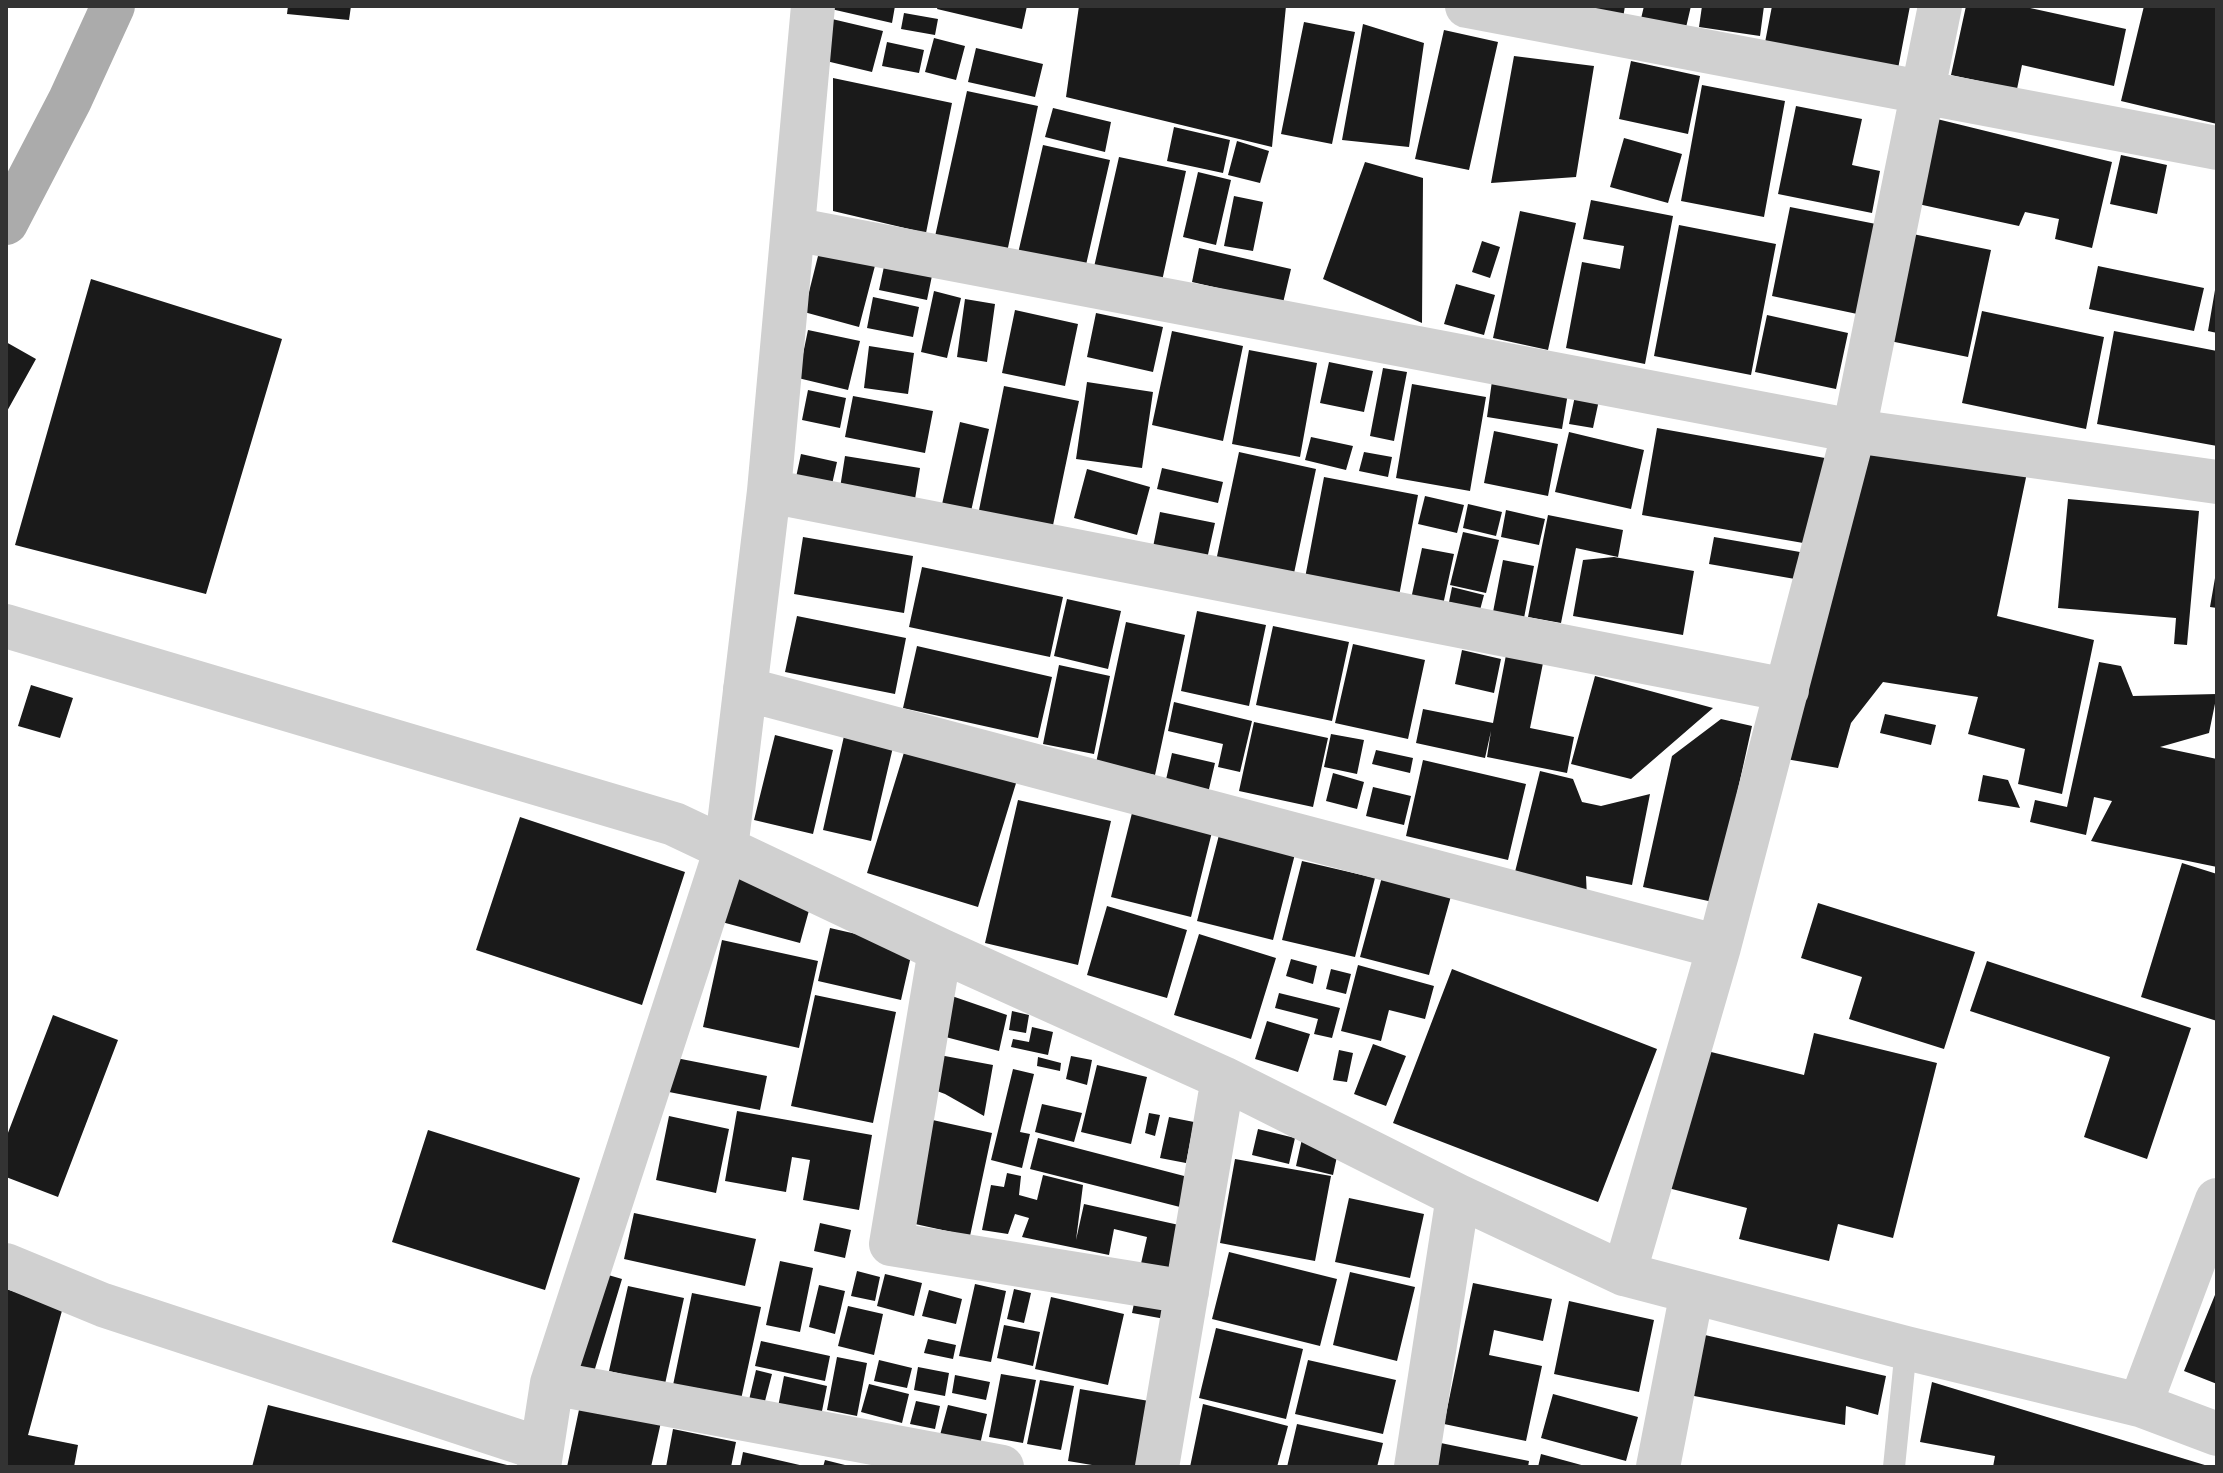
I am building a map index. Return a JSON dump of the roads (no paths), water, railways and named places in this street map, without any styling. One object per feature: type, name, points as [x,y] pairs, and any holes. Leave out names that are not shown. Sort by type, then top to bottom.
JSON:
[{"type":"main road","points":[[6,223],[70,100],[113,6]]},
{"type":"street","points":[[6,1265],[103,1305],[540,1458],[552,1383],[726,849],[769,491],[813,6]]},
{"type":"street","points":[[1467,6],[2217,148]]},
{"type":"street","points":[[1624,1274],[1719,947],[1854,431],[1940,6]]},
{"type":"street","points":[[793,229],[1854,431],[2217,482]]},
{"type":"street","points":[[769,491],[1787,690]]},
{"type":"street","points":[[6,626],[674,824],[940,950],[1223,1078],[1458,1196],[1624,1274],[2140,1405],[2217,1434]]},
{"type":"street","points":[[745,689],[1719,947]]},
{"type":"street","points":[[940,950],[891,1244],[1187,1292]]},
{"type":"street","points":[[1157,1467],[1223,1078]]},
{"type":"street","points":[[1416,1467],[1458,1196]]},
{"type":"street","points":[[2140,1405],[2217,1200]]},
{"type":"street","points":[[1658,1467],[1692,1292]]},
{"type":"street","points":[[552,1383],[1002,1467]]},
{"type":"lane","points":[[1894,1467],[1906,1348]]}]
